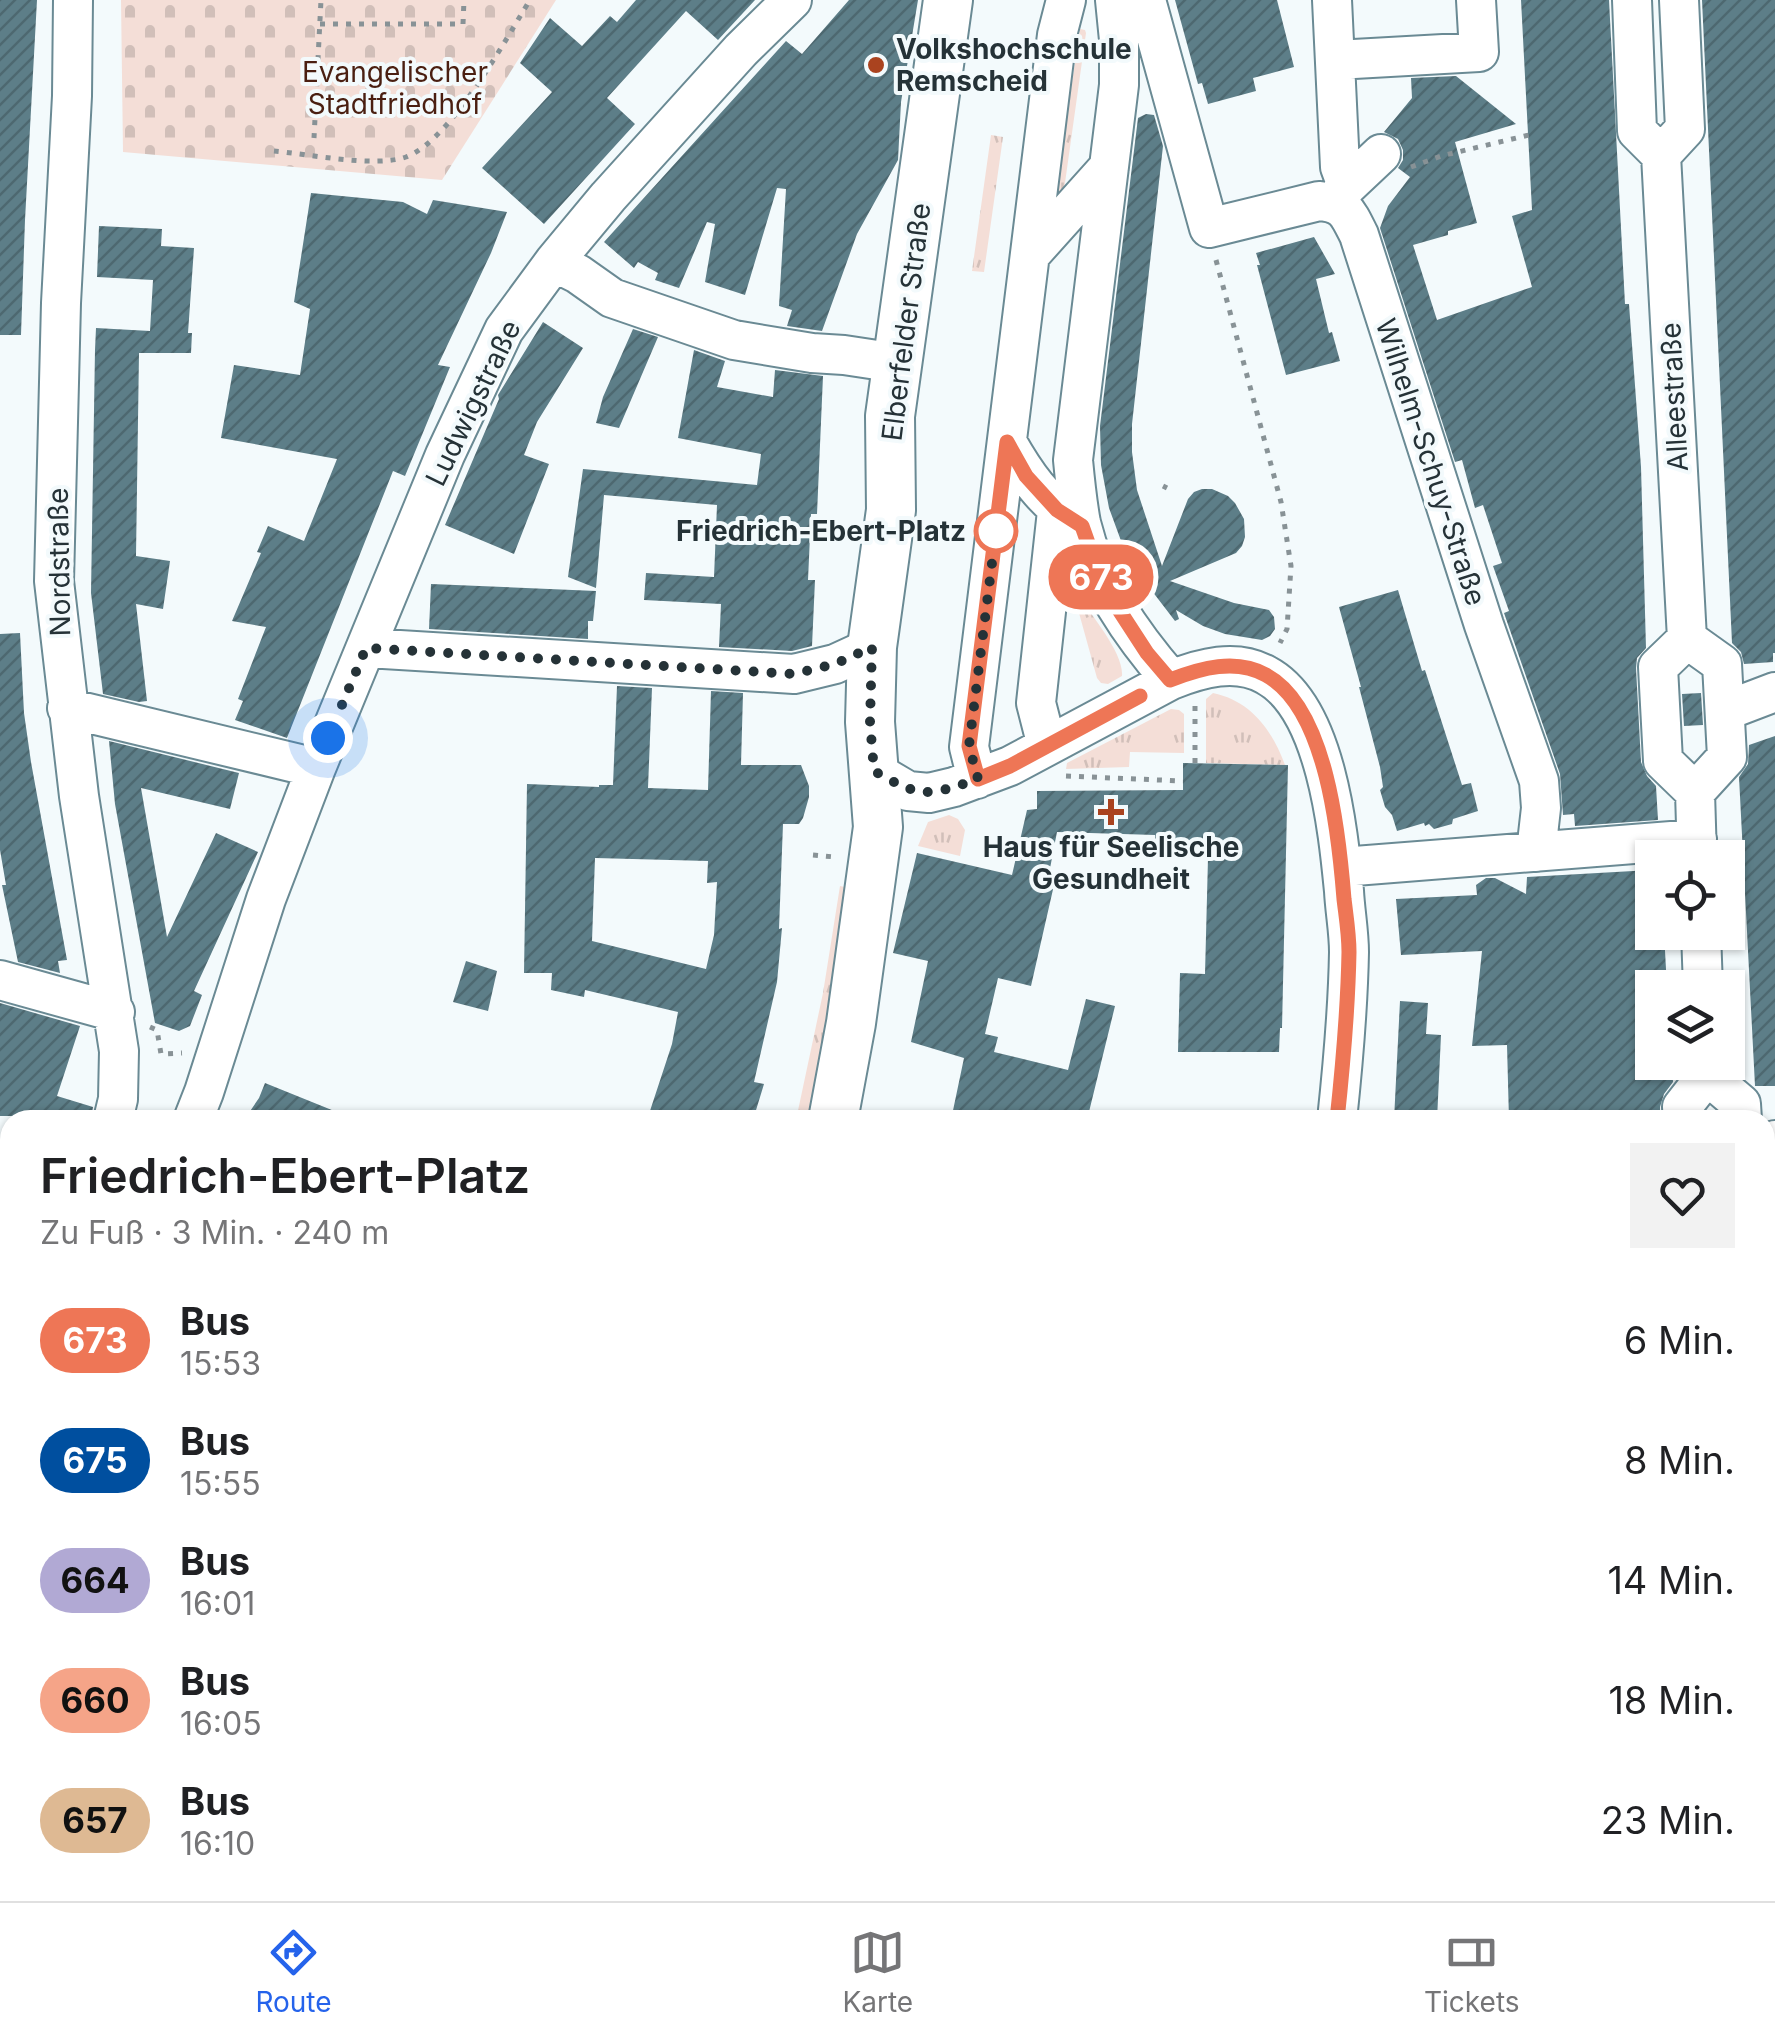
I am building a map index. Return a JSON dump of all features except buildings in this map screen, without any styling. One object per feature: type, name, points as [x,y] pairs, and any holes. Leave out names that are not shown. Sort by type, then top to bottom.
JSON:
[{"type":"main road","name":"Elberfelder Straße","points":[[835,1110],[878,827],[870,722],[872,647],[890,510],[890,416],[948,0]]},
{"type":"street","name":"Nordstraße","points":[[73,0],[54,582],[78,796],[115,1012],[119,1050],[115,1110]]},
{"type":"street","name":"Ludwigstraße","points":[[197,1110],[266,899],[316,768],[445,454],[504,330],[608,197],[741,50],[792,0]]},
{"type":"street","points":[[1332,0],[1342,59],[1341,194]]},
{"type":"street","points":[[1342,59],[1478,52],[1476,0]]},
{"type":"street","name":"Alleestraße","points":[[1632,0],[1636,131],[1661,156],[1686,639]]},
{"type":"street","points":[[1661,156],[1686,128],[1679,0]]},
{"type":"street","points":[[1047,746],[1036,703],[1070,518],[1077,502],[1074,460],[1118,84],[1120,40],[1097,2]]},
{"type":"street","points":[[1097,2],[1209,228],[1341,194],[1393,162]]},
{"type":"street","points":[[978,779],[969,746],[1057,36],[1097,2]]},
{"type":"street","points":[[1030,255],[1109,167]]},
{"type":"street","name":"Wilhelm-Schuy-Straße","points":[[1341,194],[1359,235],[1484,625],[1539,780],[1543,852]]},
{"type":"street","points":[[554,262],[612,298],[734,340],[897,363]]},
{"type":"street","points":[[1007,442],[1026,476],[1070,518],[1108,593],[1147,653],[1183,686]]},
{"type":"street","points":[[1694,792],[1727,758],[1725,711],[1722,664],[1686,639],[1658,667],[1663,761],[1694,792],[1697,840]]},
{"type":"street","points":[[366,648],[794,674],[835,664],[872,647]]},
{"type":"street","points":[[874,771],[908,791],[928,793],[978,779],[1183,686],[1196,670],[1228,664],[1264,673],[1286,689],[1305,718],[1323,765],[1342,867],[1349,949],[1338,1110]]},
{"type":"street","points":[[1725,711],[1775,692]]},
{"type":"street","points":[[67,708],[316,768]]},
{"type":"street","points":[[1342,867],[1543,852],[1635,850]]},
{"type":"street","points":[[0,980],[115,1012]]},
{"type":"street","points":[[1682,1110],[1700,1080]]},
{"type":"street","points":[[1718,1080],[1741,1104],[1741,1110]]},
{"type":"path","points":[[314,138],[321,0]]},
{"type":"path","points":[[320,24],[463,24],[464,0]]},
{"type":"path","points":[[274,151],[380,161],[405,157],[433,140],[458,111],[530,0]]},
{"type":"path","points":[[1393,162],[1441,156],[1528,135]]},
{"type":"path","points":[[1209,228],[1281,502],[1291,566],[1288,629],[1264,673]]},
{"type":"path","points":[[1183,686],[1195,764]]},
{"type":"path","points":[[1075,777],[1183,781]]},
{"type":"path","points":[[813,854],[844,858]]},
{"type":"path","points":[[115,1012],[157,1030],[160,1054],[217,1052]]},
{"type":"green space","name":"Evangelischer Stadtfriedhof","points":[[121,0],[556,0],[442,180],[123,152]]},
{"type":"green space","points":[[1080,29],[1086,33],[1064,190],[1060,192],[1056,188]]},
{"type":"green space","points":[[991,135],[1003,137],[984,272],[972,271]]},
{"type":"green space","points":[[1074,595],[1078,595],[1118,656],[1122,676],[1108,684],[1097,678]]},
{"type":"green space","points":[[1213,693],[1238,703],[1258,719],[1274,740],[1285,765],[1206,763],[1206,699]]},
{"type":"green space","points":[[1171,709],[1184,714],[1184,753],[1130,752],[1129,767],[1066,769],[1067,763]]},
{"type":"green space","points":[[949,815],[958,819],[965,830],[960,856],[918,846],[928,822]]},
{"type":"green space","points":[[840,886],[854,889],[820,1110],[798,1110]]},
{"type":"bus line","name":"673","points":[[1140,696],[1010,766],[978,779],[969,746],[1007,442],[1026,476],[1057,510],[1082,526],[1108,593],[1126,624],[1170,680],[1228,664],[1264,673],[1286,689],[1305,718],[1323,765],[1336,819],[1349,949],[1338,1110]]},
{"type":"place","name":"Volkshochschule Remscheid","points":[[876,65]]},
{"type":"place","name":"Friedrich-Ebert-Platz","points":[[996,531]]},
{"type":"place","name":"Haus für Seelische Gesundheit","points":[[1111,812]]},
{"type":"route","points":[[328,738],[366,648],[794,674],[835,664],[872,647],[870,722],[874,771],[908,791],[928,793],[954,787],[978,779],[969,746],[996,531]]}]
